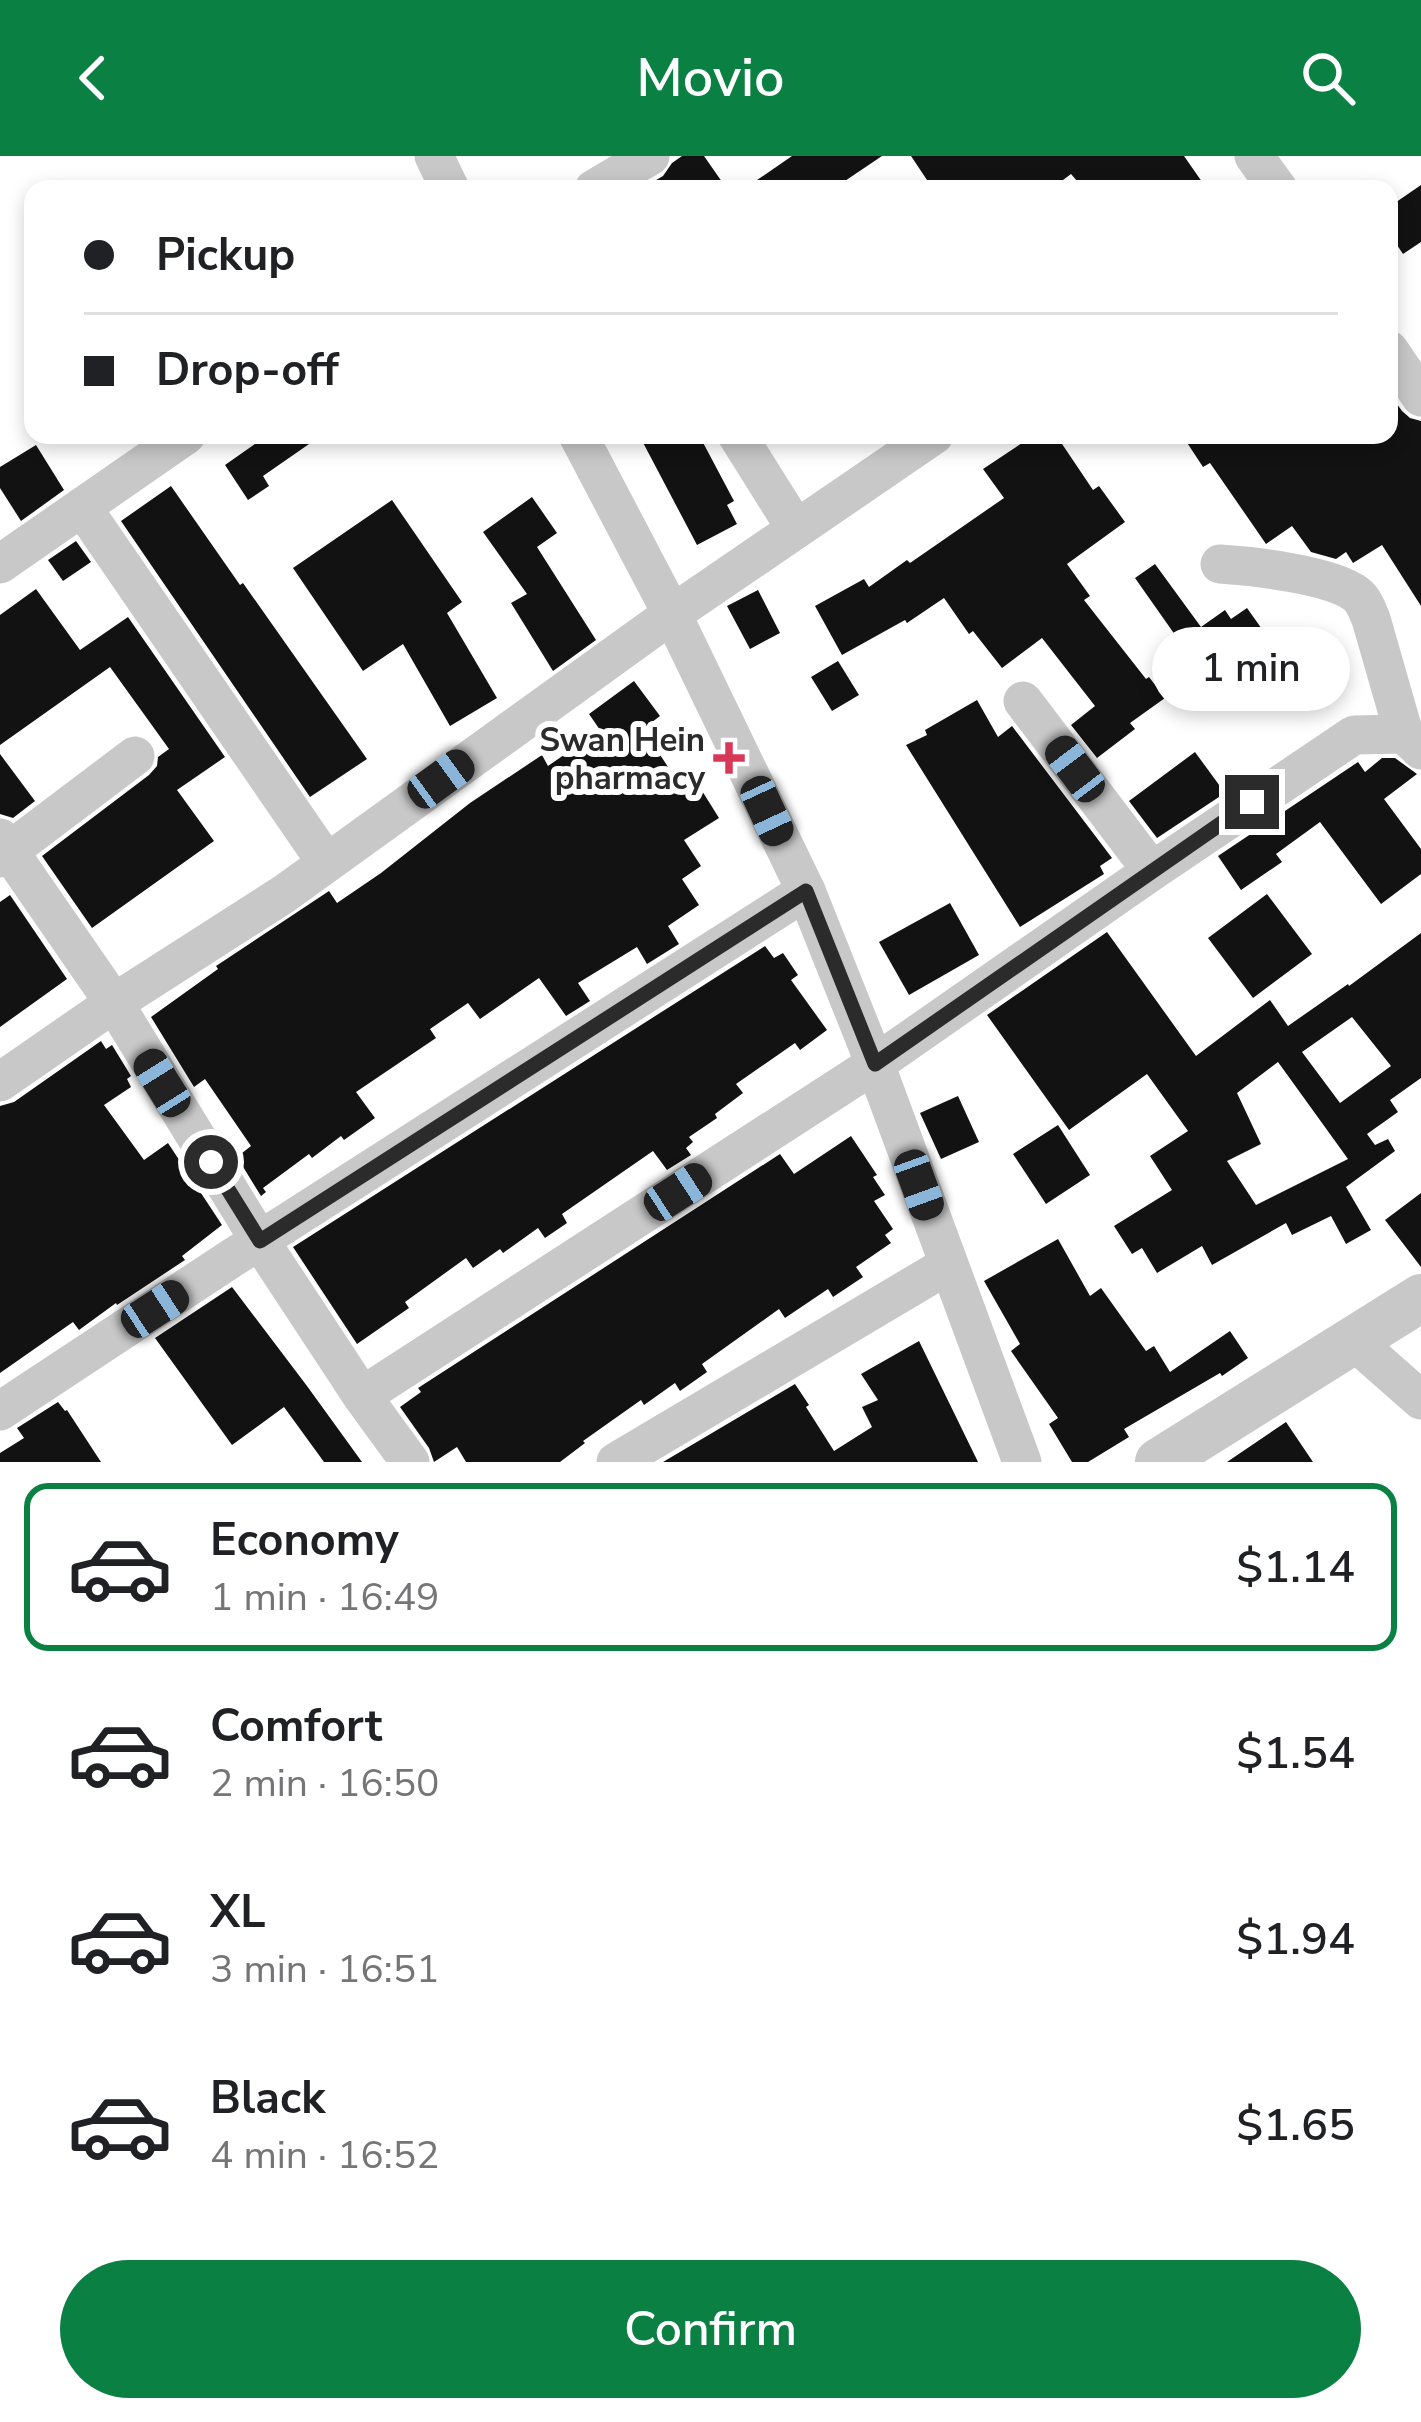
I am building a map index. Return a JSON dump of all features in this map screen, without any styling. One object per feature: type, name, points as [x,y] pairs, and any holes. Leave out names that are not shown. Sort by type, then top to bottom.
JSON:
[{"type":"street","points":[[609,180],[650,156]]},
{"type":"street","points":[[1398,363],[1421,397]]},
{"type":"street","points":[[0,564],[173,444]]},
{"type":"street","points":[[583,444],[672,614],[806,891],[1022,1462]]},
{"type":"street","points":[[743,444],[796,529]]},
{"type":"street","points":[[0,1082],[284,894],[672,614],[921,444]]},
{"type":"street","points":[[82,507],[326,862]]},
{"type":"street","points":[[362,1396],[875,1064],[1354,735],[1413,742],[1371,619],[1356,594],[1328,581],[1220,564]]},
{"type":"street","points":[[1023,701],[1152,871]]},
{"type":"street","points":[[135,756],[3,849],[114,1004],[260,1241],[410,1462]]},
{"type":"street","points":[[0,1411],[806,891]]},
{"type":"street","points":[[616,1462],[948,1265]]},
{"type":"street","points":[[1159,1462],[1421,1298]]},
{"type":"street","points":[[1354,1341],[1421,1400]]},
{"type":"building","points":[[682,156],[704,156],[721,180],[656,180]]},
{"type":"building","points":[[792,156],[882,156],[846,180],[757,180]]},
{"type":"building","points":[[911,156],[1184,156],[1201,180],[1076,180],[1071,174],[1063,180],[927,180]]},
{"type":"building","points":[[1421,185],[1421,242],[1403,254],[1398,246],[1398,201]]},
{"type":"building","points":[[1398,405],[1410,418],[1421,421],[1421,606],[1382,545],[1353,563],[1346,552],[1336,559],[1311,552],[1292,526],[1266,544],[1210,463],[1203,467],[1188,444],[1398,444]]},
{"type":"building","points":[[255,444],[309,444],[263,476],[269,486],[248,500],[225,465]]},
{"type":"building","points":[[644,444],[704,444],[734,501],[727,505],[737,524],[697,545]]},
{"type":"building","points":[[1020,444],[1062,444],[1093,490],[1099,486],[1125,522],[1067,564],[1090,596],[1084,600],[1165,698],[1130,723],[1135,729],[1097,758],[1071,725],[1095,706],[1042,638],[1002,668],[973,631],[969,634],[944,598],[907,623],[842,655],[815,606],[864,579],[869,587],[1004,498],[983,469]]},
{"type":"building","points":[[36,445],[64,490],[21,521],[0,488],[0,467]]},
{"type":"building","points":[[171,486],[367,759],[310,797],[121,521]]},
{"type":"building","points":[[532,497],[557,533],[537,547],[596,640],[553,671],[511,603],[527,594],[483,532]]},
{"type":"building","points":[[392,500],[462,602],[447,613],[497,698],[450,726],[403,644],[363,671],[293,568]]},
{"type":"building","points":[[76,541],[91,562],[63,581],[48,560]]},
{"type":"building","points":[[1155,564],[1201,627],[1225,610],[1231,619],[1247,608],[1279,653],[1218,696],[1135,578]]},
{"type":"building","points":[[36,589],[80,650],[128,617],[225,757],[177,790],[214,841],[92,928],[42,856],[149,775],[158,757],[169,749],[110,667],[0,745],[0,615]]},
{"type":"building","points":[[758,590],[780,633],[750,649],[727,606]]},
{"type":"building","points":[[838,661],[859,695],[832,711],[811,677]]},
{"type":"building","points":[[634,681],[660,716],[643,729],[676,779],[689,770],[719,818],[684,840],[701,866],[682,879],[699,905],[668,926],[679,944],[647,964],[637,947],[578,983],[590,1001],[566,1016],[539,978],[480,1019],[468,1003],[430,1029],[436,1038],[356,1092],[375,1118],[312,1158],[309,1154],[263,1188],[266,1192],[261,1196],[237,1157],[251,1146],[205,1079],[194,1087],[151,1017],[216,966],[329,891],[337,903],[542,755],[548,766],[600,730],[589,714]]},
{"type":"building","points":[[977,700],[998,737],[1012,726],[1112,858],[1100,866],[1104,874],[1020,927],[906,745]]},
{"type":"building","points":[[1195,752],[1225,793],[1157,838],[1129,801]]},
{"type":"building","points":[[0,754],[35,801],[13,818],[0,814]]},
{"type":"building","points":[[1382,758],[1395,758],[1417,774],[1384,799],[1421,849],[1421,874],[1381,904],[1320,822],[1276,854],[1282,862],[1241,890],[1218,856],[1358,762],[1365,772]]},
{"type":"building","points":[[1267,894],[1312,954],[1253,998],[1208,938]]},
{"type":"building","points":[[10,895],[67,979],[0,1027],[0,902]]},
{"type":"building","points":[[950,903],[979,955],[909,995],[879,942]]},
{"type":"building","points":[[1107,932],[1196,1056],[1270,1000],[1288,1026],[1421,933],[1421,1078],[1390,1100],[1398,1112],[1367,1134],[1375,1145],[1388,1139],[1395,1151],[1346,1187],[1371,1230],[1346,1244],[1331,1216],[1292,1235],[1286,1223],[1212,1265],[1202,1246],[1157,1273],[1142,1248],[1132,1254],[1114,1226],[1172,1190],[1150,1156],[1188,1131],[1147,1074],[1069,1130],[987,1015]],"holes":[[[1352,1017],[1391,1066],[1340,1103],[1302,1052]],[[1278,1062],[1348,1159],[1256,1205],[1227,1161],[1261,1144],[1237,1093]]]},
{"type":"building","points":[[765,946],[774,958],[783,953],[798,975],[791,980],[827,1030],[800,1050],[795,1043],[736,1084],[743,1093],[689,1137],[693,1142],[686,1148],[691,1155],[667,1170],[653,1151],[562,1214],[567,1223],[545,1238],[538,1228],[473,1268],[466,1258],[405,1302],[409,1308],[357,1344],[293,1247]]},
{"type":"building","points":[[101,1041],[106,1049],[112,1045],[131,1076],[127,1079],[131,1087],[104,1105],[144,1160],[168,1143],[222,1225],[182,1256],[185,1260],[79,1330],[73,1322],[0,1373],[0,1106],[14,1102]]},
{"type":"building","points":[[958,1096],[979,1142],[941,1159],[920,1113]]},
{"type":"building","points":[[1058,1125],[1090,1175],[1046,1204],[1013,1154]]},
{"type":"building","points":[[851,1136],[877,1175],[873,1177],[885,1195],[874,1201],[893,1229],[885,1235],[891,1243],[856,1267],[863,1277],[833,1297],[828,1289],[785,1318],[779,1309],[702,1364],[707,1372],[680,1391],[675,1383],[644,1405],[641,1400],[560,1462],[466,1462],[457,1447],[434,1462],[400,1407],[421,1392],[418,1388],[780,1154],[794,1174]]},
{"type":"building","points":[[1421,1193],[1421,1267],[1385,1220]]},
{"type":"building","points":[[1058,1239],[1090,1296],[1101,1288],[1146,1351],[1154,1346],[1170,1372],[1230,1331],[1248,1358],[1124,1429],[1129,1437],[1088,1462],[1072,1462],[1049,1424],[1058,1418],[1011,1351],[1020,1344],[984,1281]]},
{"type":"building","points":[[232,1287],[362,1462],[324,1462],[284,1407],[232,1445],[155,1338]]},
{"type":"building","points":[[919,1341],[978,1462],[663,1462],[795,1384],[834,1451],[872,1427],[862,1407],[878,1400],[861,1374]]},
{"type":"building","points":[[58,1402],[101,1462],[0,1462],[0,1453],[24,1438],[17,1428]]},
{"type":"building","points":[[1286,1422],[1313,1462],[1227,1462]]},
{"type":"place","name":"Swan Hein pharmacy","points":[[729,758]]},
{"type":"route","points":[[211,1162],[260,1241],[806,891],[875,1064],[1252,802]]}]
